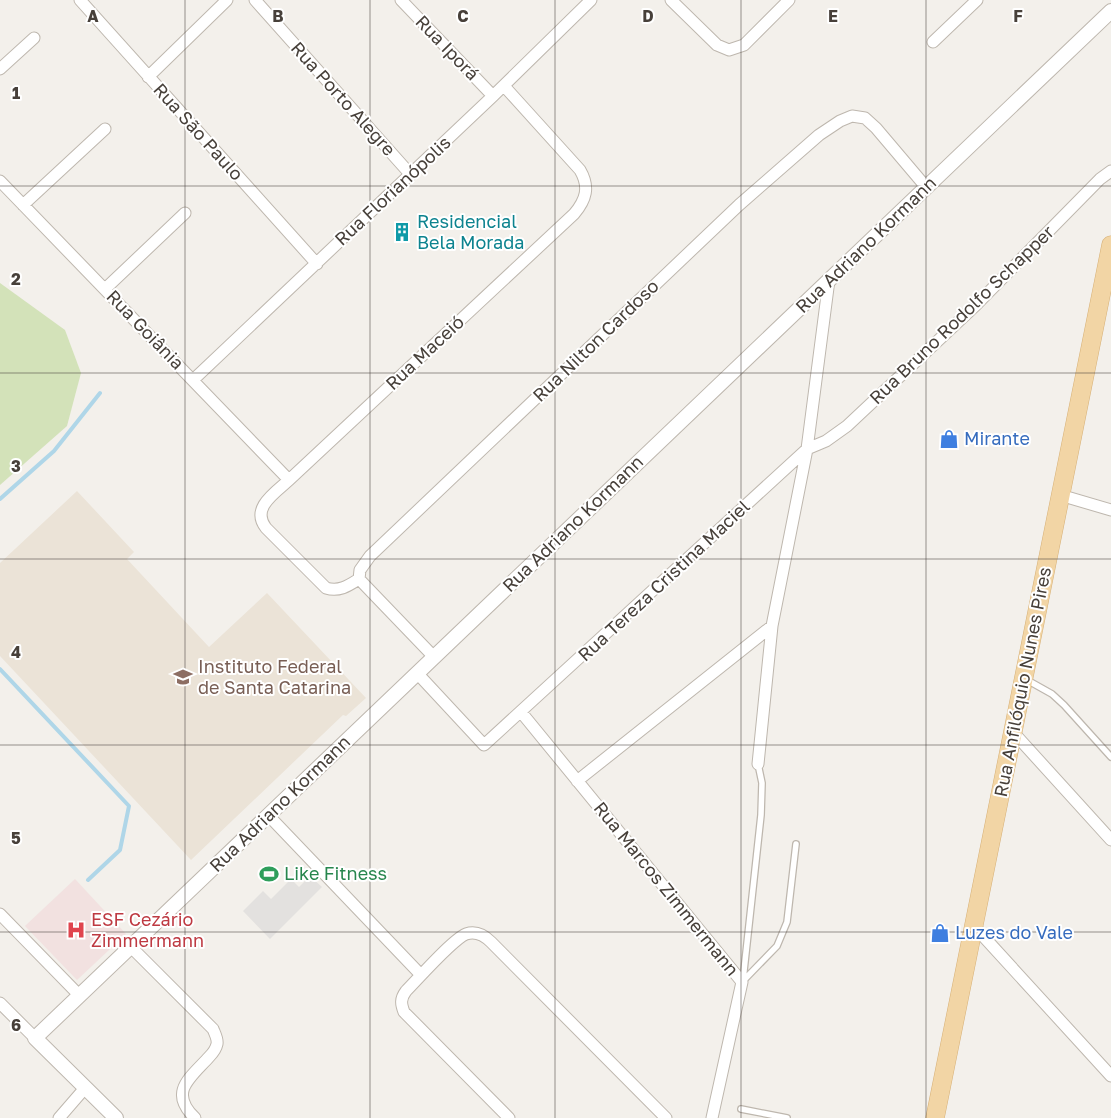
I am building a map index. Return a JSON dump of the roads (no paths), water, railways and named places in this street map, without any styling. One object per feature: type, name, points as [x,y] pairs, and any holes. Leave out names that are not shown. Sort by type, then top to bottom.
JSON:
[{"type":"main road","name":"Rua Anfilóquio Nunes Pires","points":[[935,1118],[1111,245]]},
{"type":"street","name":"Rua São Paulo","points":[[80,0],[317,264]]},
{"type":"street","points":[[148,77],[227,0]]},
{"type":"street","name":"Rua Porto Alegre","points":[[255,0],[411,175]]},
{"type":"street","name":"Rua Iporá","points":[[401,0],[493,96]]},
{"type":"street","points":[[671,0],[716,45],[729,50],[744,45],[789,0]]},
{"type":"street","points":[[934,42],[977,0]]},
{"type":"street","name":"Rua Florianópolis","points":[[193,380],[504,86],[584,2]]},
{"type":"street","name":"Rua Adriano Kormann","points":[[35,1038],[1111,11]]},
{"type":"street","points":[[0,69],[34,38]]},
{"type":"street","name":"Rua Maceió","points":[[358,579],[346,587],[337,590],[326,588],[263,525],[261,516],[264,505],[574,214],[583,202],[586,186],[580,170],[504,86]]},
{"type":"street","name":"Rua Nilton Cardoso","points":[[358,579],[360,570],[370,556],[740,205],[819,135],[840,121],[852,116],[864,118],[876,128],[926,187]]},
{"type":"street","points":[[23,205],[105,129]]},
{"type":"street","name":"Rua Bruno Rodolfo Schapper","points":[[807,449],[826,441],[847,426],[976,305],[1100,179],[1111,171]]},
{"type":"street","name":"Rua Goiânia","points":[[0,181],[289,480]]},
{"type":"street","points":[[105,289],[185,213]]},
{"type":"street","points":[[758,764],[772,626],[807,449],[829,280]]},
{"type":"street","name":"Rua Tereza Cristina Maciel","points":[[416,674],[484,745],[807,449]]},
{"type":"street","points":[[1060,495],[1111,510]]},
{"type":"street","points":[[358,579],[434,657]]},
{"type":"street","points":[[577,781],[772,626]]},
{"type":"street","name":"Rua Marcos Zimmermann","points":[[521,712],[742,982],[712,1118]]},
{"type":"street","points":[[1013,732],[1111,840]]},
{"type":"street","points":[[268,815],[421,975]]},
{"type":"street","points":[[0,914],[79,996]]},
{"type":"street","points":[[973,925],[1111,1076]]},
{"type":"street","points":[[509,1118],[404,1012],[401,1005],[402,997],[421,975],[466,934],[475,933],[485,936],[666,1118]]},
{"type":"street","points":[[130,946],[213,1030],[216,1037],[217,1045],[212,1053],[187,1081],[182,1091],[183,1103],[195,1118]]},
{"type":"street","points":[[0,1003],[116,1118]]},
{"type":"street","points":[[59,1118],[85,1088]]},
{"type":"lane","points":[[1024,678],[1052,694],[1064,704],[1111,757]]},
{"type":"lane","points":[[742,982],[761,815],[762,783],[758,764]]},
{"type":"lane","points":[[742,982],[777,946],[787,922],[796,844]]},
{"type":"lane","points":[[741,1109],[787,1118]]},
{"type":"waterway","points":[[0,499],[54,451],[100,393]]},
{"type":"waterway","points":[[0,669],[129,806],[120,850],[88,880]]},
{"type":"place","name":"Residencial Bela Morada","points":[[402,232]]},
{"type":"place","name":"Mirante","points":[[949,439]]},
{"type":"place","name":"Instituto Federal de Santa Catarina","points":[[183,677]]},
{"type":"place","name":"Like Fitness","points":[[269,874]]},
{"type":"place","name":"ESF Cezário Zimmermann","points":[[76,930]]},
{"type":"place","name":"Luzes do Vale","points":[[940,933]]}]
